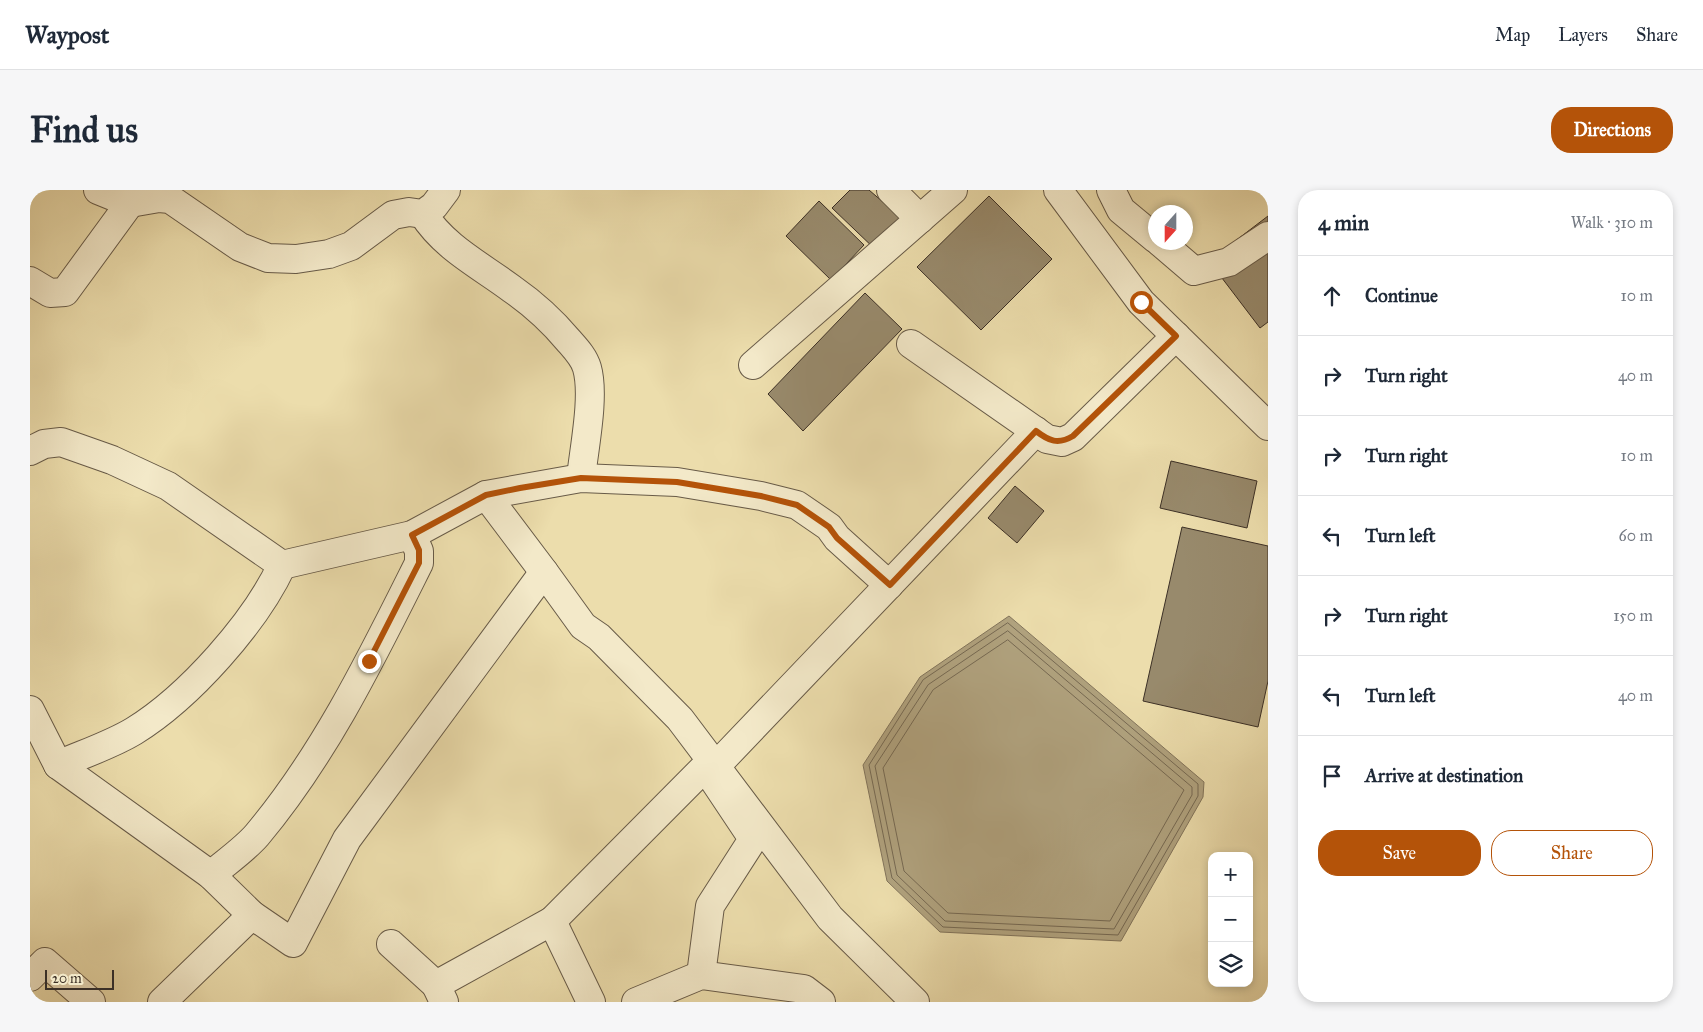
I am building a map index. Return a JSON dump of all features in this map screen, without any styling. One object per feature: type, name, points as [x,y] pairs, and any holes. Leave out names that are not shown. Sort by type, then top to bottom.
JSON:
[{"type":"street","points":[[98,190],[130,203],[159,198],[170,199],[240,247],[268,258],[279,259],[304,258],[341,250],[361,240],[393,215],[409,212],[423,214],[434,206],[446,190]]},
{"type":"street","points":[[891,190],[920,219]]},
{"type":"street","points":[[753,365],[953,190]]},
{"type":"street","points":[[1058,190],[1141,302],[1268,426]]},
{"type":"street","points":[[1111,190],[1121,210],[1148,232]]},
{"type":"street","points":[[30,281],[50,294],[65,292],[130,203]]},
{"type":"street","points":[[423,214],[438,234],[469,261],[513,289],[557,326],[581,356],[587,367],[590,383],[581,478]]},
{"type":"street","points":[[1170,250],[1194,270],[1229,262],[1268,236]]},
{"type":"street","points":[[911,344],[1036,431],[1054,442],[1062,442],[1073,436],[1176,336]]},
{"type":"street","points":[[716,766],[1036,431]]},
{"type":"street","points":[[30,451],[44,444],[61,442],[112,460],[168,486],[282,565],[412,535],[486,495],[581,478],[677,482],[761,496],[797,505],[829,527],[837,538],[890,585]]},
{"type":"street","points":[[486,495],[584,626],[599,636],[680,719],[830,918],[916,1002]]},
{"type":"street","points":[[211,875],[256,836],[318,752],[369,661],[419,563],[419,550],[412,535]]},
{"type":"street","points":[[58,766],[132,732],[163,711],[193,683],[233,639],[273,584],[282,565]]},
{"type":"street","points":[[30,710],[58,766],[211,875],[252,915],[292,943],[347,839],[544,572]]},
{"type":"street","points":[[391,944],[440,994],[552,921],[704,767],[753,839],[710,906],[701,975]]},
{"type":"street","points":[[176,998],[252,915]]},
{"type":"street","points":[[552,921],[591,1002]]},
{"type":"street","points":[[30,977],[45,962],[91,1002]]},
{"type":"street","points":[[636,1002],[701,975],[804,989],[821,1002]]},
{"type":"water","points":[[1009,616],[1204,782],[1203,797],[1121,941],[940,932],[887,881],[863,765],[920,677]]},
{"type":"building","points":[[850,190],[869,190],[905,221],[878,252],[832,208]]},
{"type":"building","points":[[989,196],[1052,259],[981,330],[917,267]]},
{"type":"building","points":[[819,201],[864,245],[831,280],[786,236]]},
{"type":"building","points":[[1268,216],[1268,322],[1260,328],[1209,261]]},
{"type":"building","points":[[865,293],[902,329],[803,431],[768,394]]},
{"type":"building","points":[[1171,461],[1257,481],[1247,528],[1160,508]]},
{"type":"building","points":[[1015,486],[1044,511],[1017,543],[988,518]]},
{"type":"building","points":[[1182,527],[1268,546],[1268,681],[1258,727],[1143,701]]},
{"type":"route","points":[[369,661],[419,563],[419,550],[412,535],[486,495],[581,478],[677,482],[761,496],[797,505],[807,510],[829,527],[837,538],[890,585],[1036,431],[1054,442],[1062,442],[1073,436],[1176,336],[1141,302]]}]
